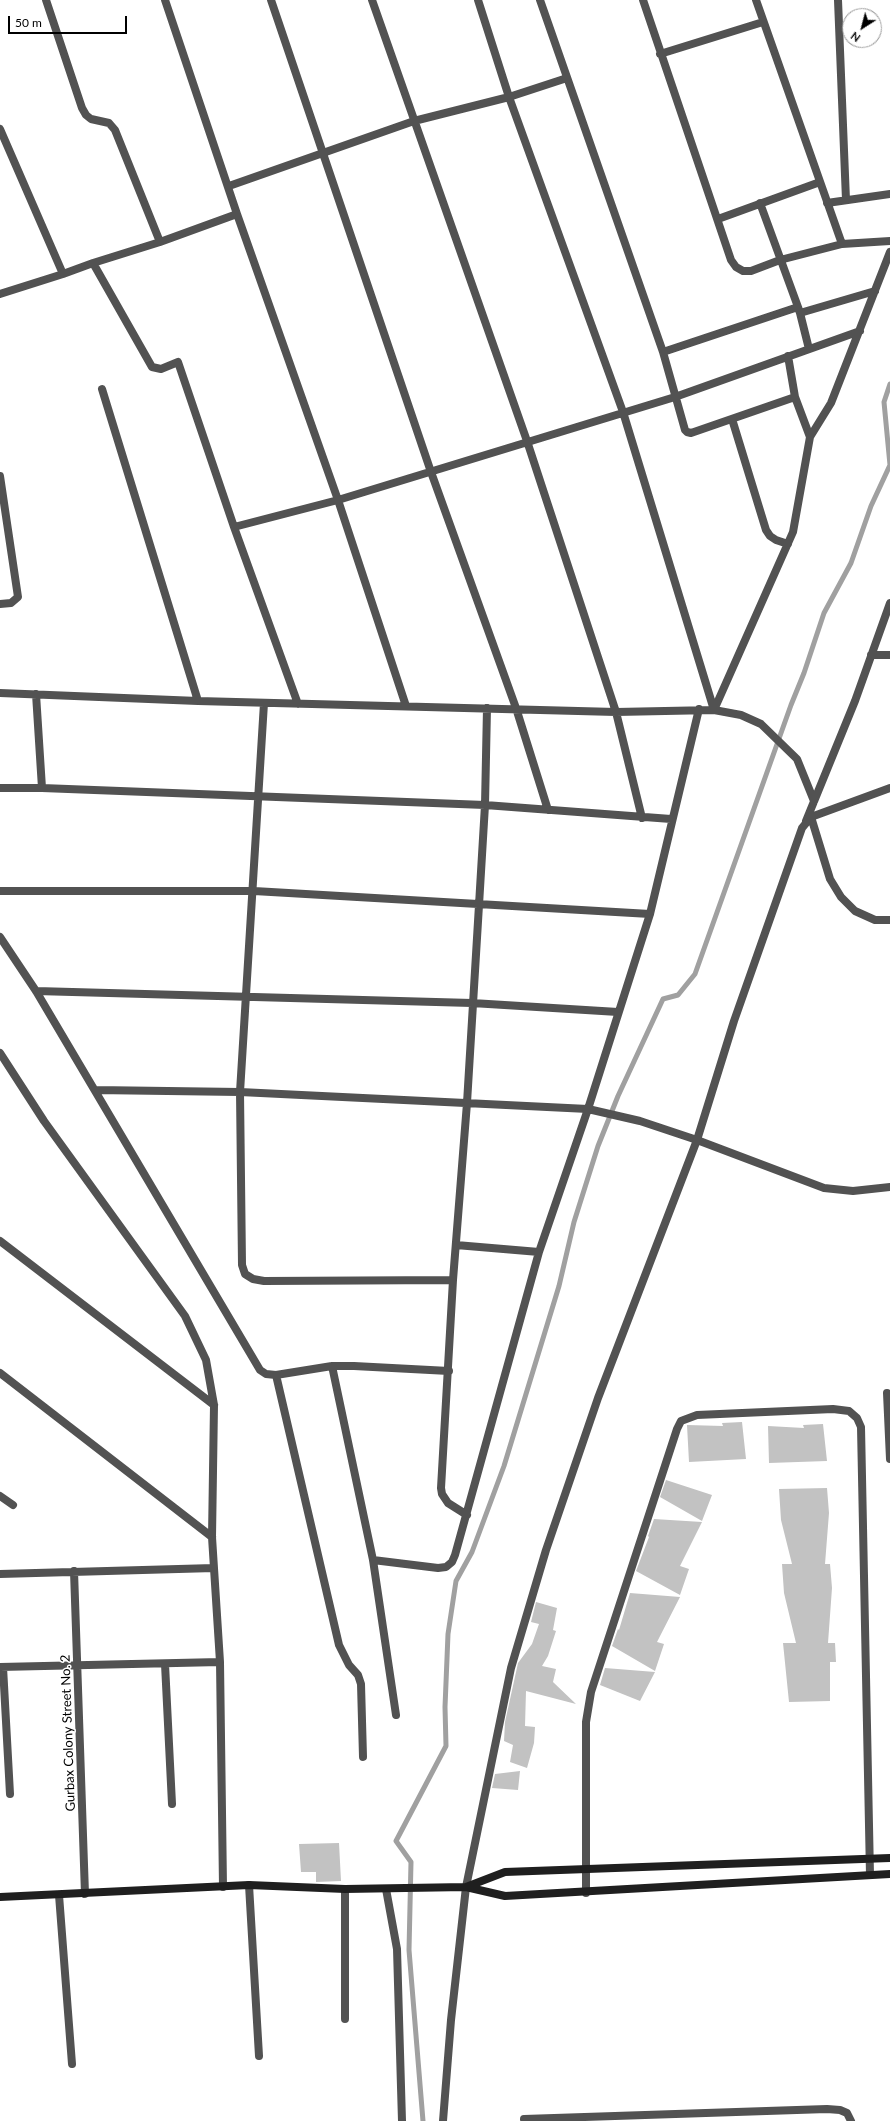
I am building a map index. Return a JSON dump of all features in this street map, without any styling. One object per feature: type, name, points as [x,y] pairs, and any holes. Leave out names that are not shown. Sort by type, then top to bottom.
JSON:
[{"type":"street","points":[[46,0],[82,108],[86,115],[91,119],[109,123],[115,130],[160,242]]},
{"type":"street","points":[[165,0],[229,186],[237,214],[338,500],[406,706]]},
{"type":"street","points":[[272,0],[431,472],[516,708],[548,810]]},
{"type":"street","points":[[372,0],[527,441],[616,712],[642,818]]},
{"type":"street","points":[[478,0],[509,97],[623,412],[714,710]]},
{"type":"street","points":[[540,0],[663,352],[685,430],[691,433],[795,397]]},
{"type":"street","points":[[643,0],[660,54],[731,260],[736,267],[742,271],[751,271],[780,260],[842,244],[890,241]]},
{"type":"street","points":[[756,0],[842,244]]},
{"type":"street","points":[[838,0],[846,200]]},
{"type":"street","points":[[660,54],[764,22]]},
{"type":"street","points":[[229,186],[414,121],[509,97],[567,78]]},
{"type":"street","points":[[0,129],[63,274]]},
{"type":"street","points":[[718,219],[820,182]]},
{"type":"street","points":[[827,203],[890,194]]},
{"type":"street","points":[[760,203],[799,310],[809,349]]},
{"type":"street","points":[[0,294],[160,242],[237,214]]},
{"type":"street","points":[[714,710],[788,544],[795,522],[810,437],[831,403],[890,252]]},
{"type":"street","points":[[93,263],[152,367],[161,369],[178,362],[234,527],[298,704]]},
{"type":"street","points":[[663,352],[799,310],[875,291]]},
{"type":"street","points":[[234,527],[338,500],[675,397],[860,331]]},
{"type":"street","points":[[788,356],[795,397],[810,437]]},
{"type":"street","points":[[102,389],[198,701]]},
{"type":"street","points":[[732,419],[766,530],[770,536],[776,540],[788,544]]},
{"type":"street","points":[[0,476],[18,597],[11,603],[0,604]]},
{"type":"street","points":[[443,2121],[451,2020],[466,1887],[511,1668],[531,1596],[598,1398],[697,1140],[764,933],[814,800],[855,701],[890,603]]},
{"type":"street","points":[[871,655],[890,655]]},
{"type":"street","points":[[0,693],[198,701],[516,708],[616,712],[699,709],[714,710],[741,715],[761,724],[797,759],[814,800]]},
{"type":"street","points":[[36,694],[42,788]]},
{"type":"street","points":[[264,703],[254,891],[240,1092],[242,1266],[245,1274],[254,1279],[264,1281],[453,1280]]},
{"type":"street","points":[[467,1515],[448,1503],[442,1494],[453,1280],[467,1103],[472,1003],[480,905],[488,708]]},
{"type":"street","points":[[373,1560],[438,1568],[446,1567],[452,1562],[455,1555],[539,1252],[588,1109],[650,914],[671,819],[699,709]]},
{"type":"street","points":[[0,788],[259,795],[485,805],[671,819]]},
{"type":"street","points":[[808,819],[890,788]]},
{"type":"street","points":[[808,819],[830,879],[841,897],[855,911],[875,920],[890,920]]},
{"type":"street","points":[[0,891],[254,891],[650,914]]},
{"type":"street","points":[[0,937],[36,991],[260,1370],[266,1374],[276,1375],[332,1366],[449,1371]]},
{"type":"street","points":[[36,991],[472,1003],[618,1012]]},
{"type":"street","points":[[0,1052],[44,1121],[185,1316],[206,1360],[214,1405],[212,1537],[220,1662],[223,1887]]},
{"type":"street","points":[[94,1090],[240,1092],[588,1109],[640,1121],[697,1140],[824,1188],[853,1191],[890,1187]]},
{"type":"street","points":[[0,1241],[214,1405]]},
{"type":"street","points":[[456,1246],[539,1252]]},
{"type":"street","points":[[332,1366],[373,1560],[396,1715]]},
{"type":"street","points":[[0,1373],[212,1537]]},
{"type":"street","points":[[276,1375],[340,1645],[349,1665],[358,1675],[361,1684],[363,1756]]},
{"type":"street","points":[[888,1393],[890,1459]]},
{"type":"street","points":[[586,1893],[586,1722],[591,1692],[681,1420],[697,1415],[833,1409],[849,1411],[857,1418],[861,1427],[871,1858],[870,1875]]},
{"type":"street","points":[[0,1496],[13,1505]]},
{"type":"street","points":[[0,1574],[214,1568]]},
{"type":"street","name":"Gurbax Colony Street No. 2","points":[[74,1571],[85,1894]]},
{"type":"street","points":[[10,1794],[1,1667],[78,1667],[220,1662]]},
{"type":"street","points":[[165,1664],[172,1804]]},
{"type":"street","points":[[466,1887],[505,1872],[890,1858]]},
{"type":"street","points":[[0,1897],[249,1885],[345,1889],[466,1887],[505,1896],[586,1893],[890,1874]]},
{"type":"street","points":[[249,1885],[259,2056]]},
{"type":"street","points":[[345,1889],[345,2019]]},
{"type":"street","points":[[389,1889],[397,1949],[402,2121]]},
{"type":"street","points":[[59,1895],[72,2064]]},
{"type":"street","points":[[524,2120],[828,2109],[840,2110],[847,2113],[851,2121]]},
{"type":"building","points":[[742,1422],[746,1459],[689,1462],[687,1425],[723,1426],[722,1423]]},
{"type":"building","points":[[823,1424],[827,1461],[769,1463],[768,1426],[804,1428],[803,1425]]},
{"type":"building","points":[[666,1480],[712,1495],[702,1521],[660,1497]]},
{"type":"building","points":[[827,1488],[829,1513],[825,1564],[830,1564],[832,1588],[828,1643],[835,1643],[836,1662],[830,1662],[830,1701],[789,1702],[783,1643],[796,1643],[784,1593],[782,1564],[792,1564],[781,1520],[779,1489]]},
{"type":"building","points":[[654,1519],[702,1522],[680,1566],[689,1569],[680,1595],[636,1571]]},
{"type":"building","points":[[630,1593],[680,1597],[657,1642],[664,1644],[655,1671],[612,1646],[618,1629],[619,1630]]},
{"type":"building","points":[[536,1602],[557,1608],[553,1630],[556,1631],[548,1656],[542,1666],[556,1669],[553,1682],[576,1704],[526,1691],[525,1726],[535,1727],[534,1743],[527,1768],[510,1762],[513,1745],[504,1741],[505,1722],[518,1663],[532,1644],[539,1624],[531,1622]]},
{"type":"building","points":[[605,1668],[655,1672],[640,1701],[600,1685]]},
{"type":"building","points":[[520,1771],[518,1790],[492,1788],[495,1774]]},
{"type":"building","points":[[339,1843],[341,1881],[316,1882],[316,1872],[301,1872],[299,1844]]},
{"type":"waterway","points":[[423,2121],[409,1950],[411,1862],[396,1841],[446,1746],[445,1707],[448,1634],[456,1581],[472,1552],[504,1466],[559,1286],[574,1222],[598,1146],[618,1096],[663,999],[678,995],[695,974],[791,705],[804,673],[824,613],[851,563],[871,506],[890,465],[884,402],[890,384]]}]
